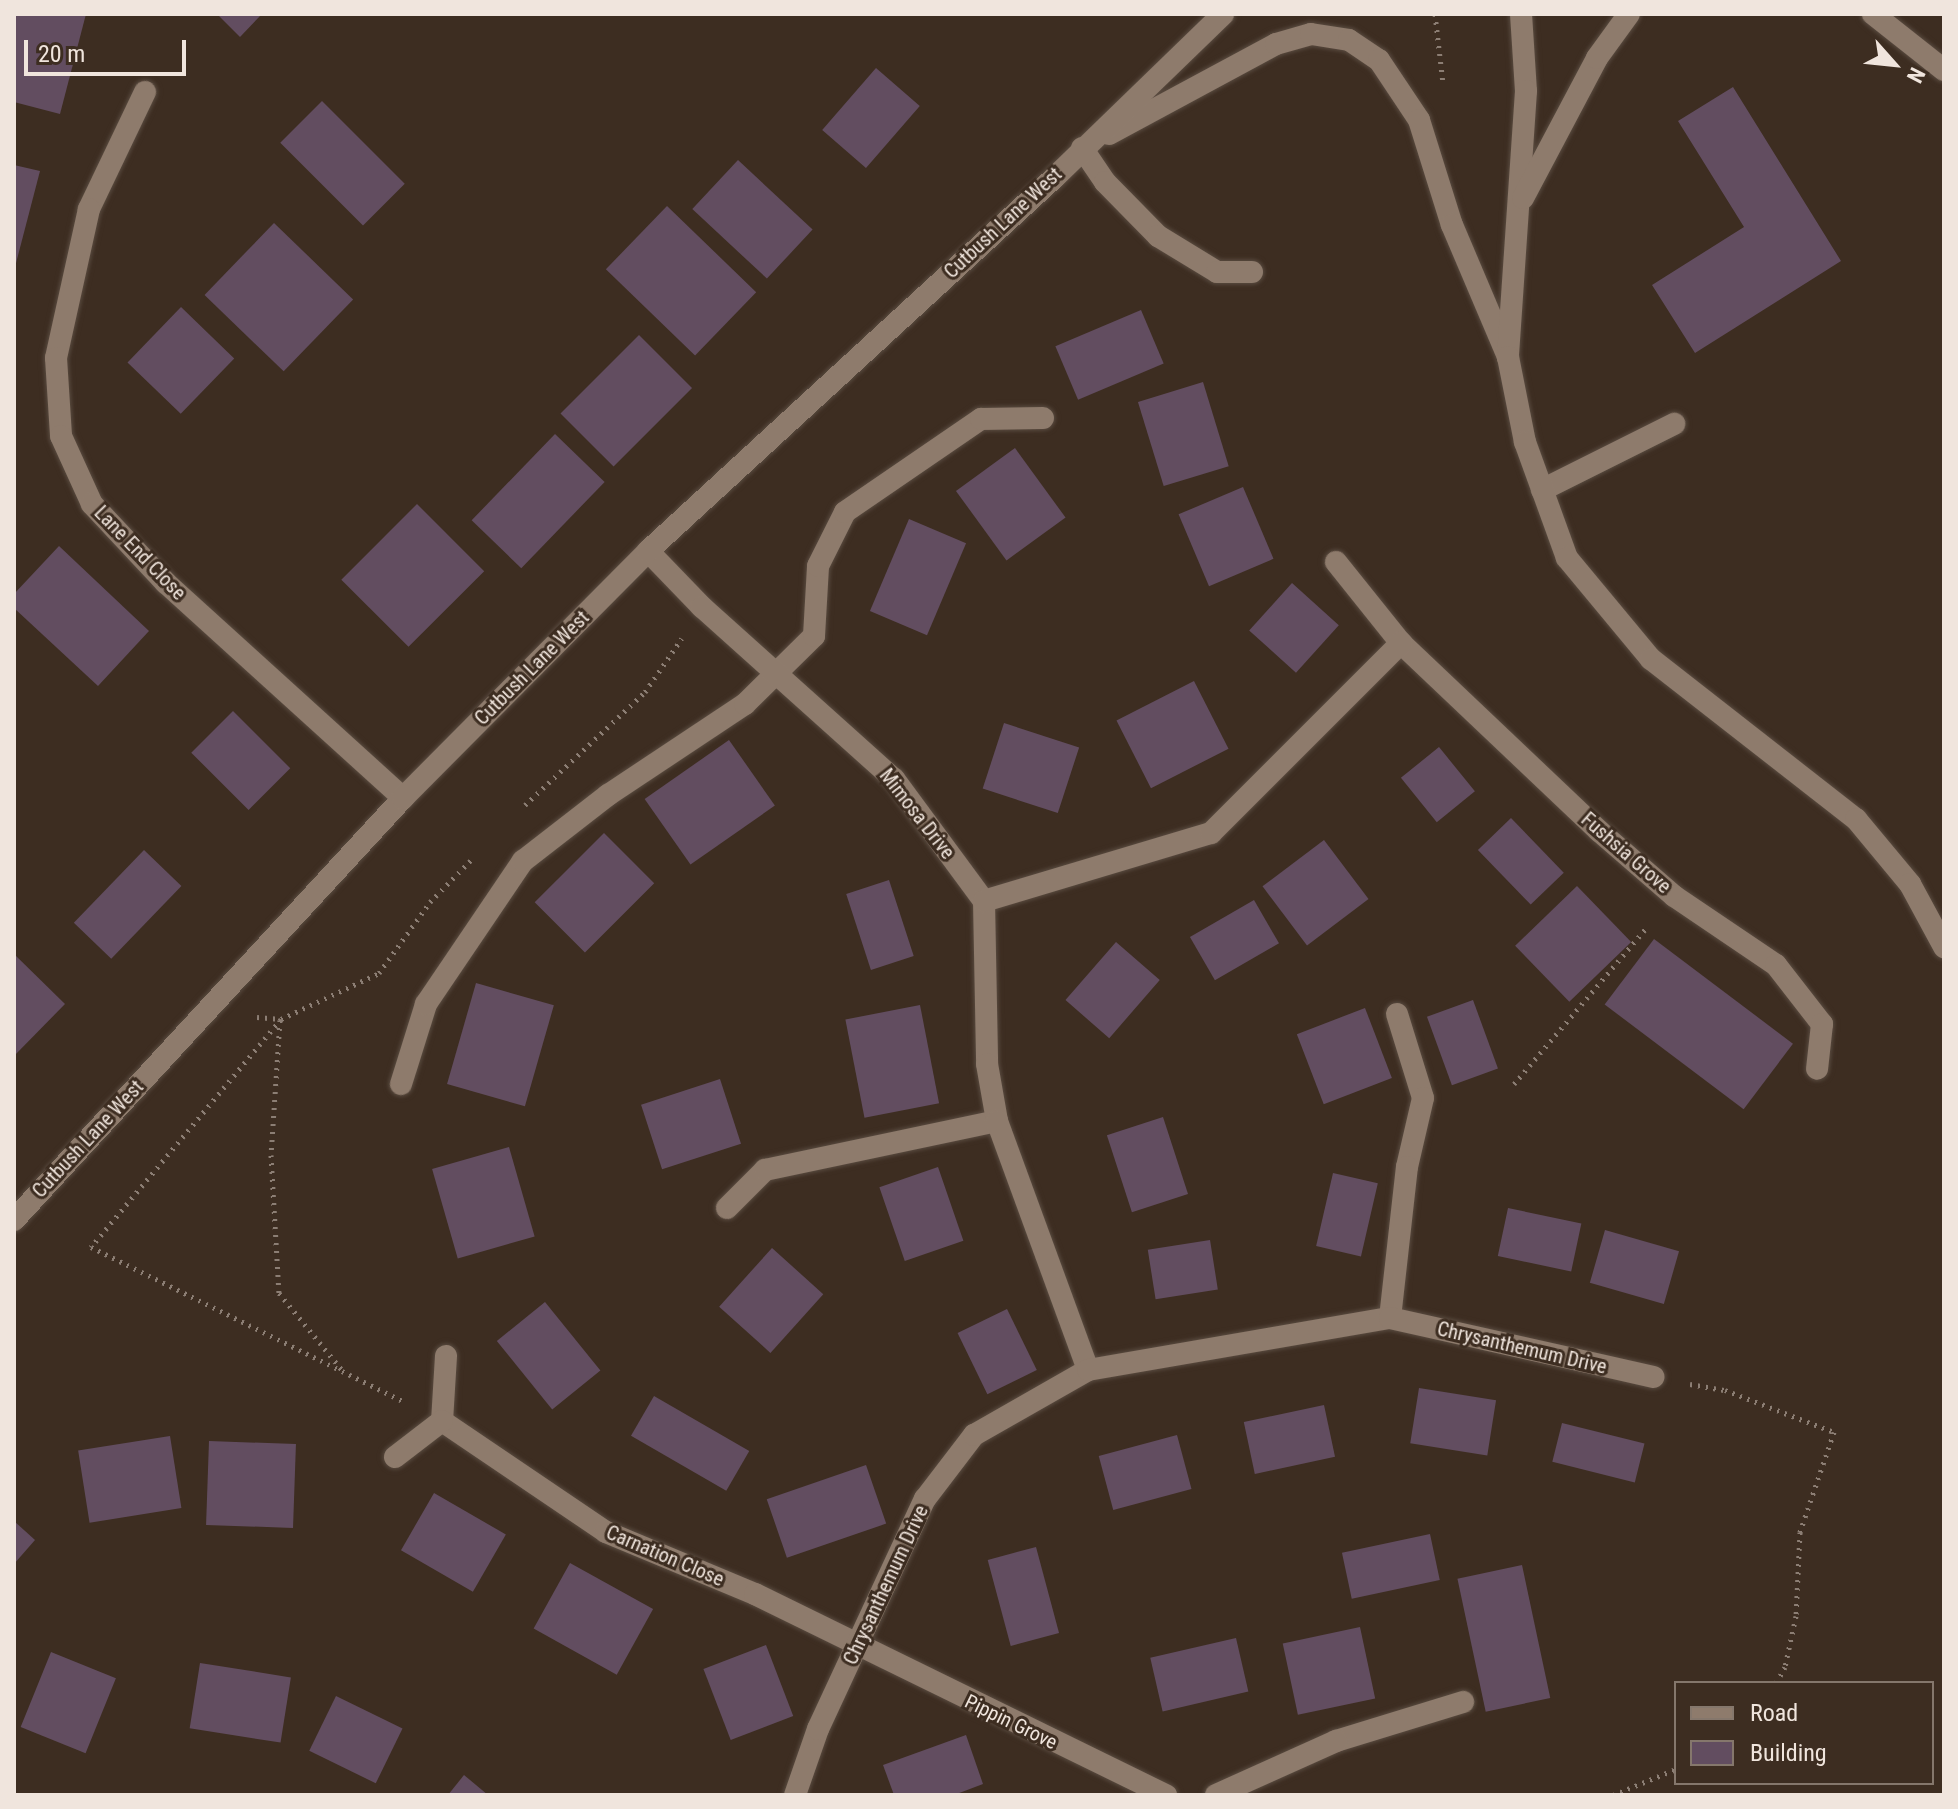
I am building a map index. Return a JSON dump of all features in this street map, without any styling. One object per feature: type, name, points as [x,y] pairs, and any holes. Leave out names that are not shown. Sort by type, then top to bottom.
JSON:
[{"type":"street","name":"Cutbush Lane West","points":[[14,1220],[403,798],[648,551],[1223,14]]},
{"type":"street","points":[[1521,14],[1526,91],[1508,357],[1525,442],[1567,558],[1651,659],[1856,819],[1910,884],[1944,947]]},
{"type":"street","points":[[1519,206],[1597,58],[1629,14]]},
{"type":"street","points":[[1873,14],[1944,70]]},
{"type":"street","name":"Cutbush Lane West","points":[[1082,148],[1276,44],[1311,34],[1349,40],[1379,60],[1419,120],[1452,225],[1508,357]]},
{"type":"street","name":"Lane End Close","points":[[145,92],[89,209],[56,358],[61,436],[92,504],[166,583],[403,798]]},
{"type":"street","points":[[1082,148],[1105,182],[1158,236],[1217,272],[1252,272]]},
{"type":"street","points":[[401,1084],[426,1004],[523,861],[608,795],[745,704],[814,636],[818,566],[845,512],[981,419],[1043,418]]},
{"type":"street","points":[[1542,490],[1674,424]]},
{"type":"street","name":"Mimosa Drive","points":[[648,551],[702,607],[894,779],[984,901]]},
{"type":"street","name":"Fushsia Grove","points":[[1336,562],[1401,643],[1599,831],[1674,896],[1776,965],[1822,1024],[1817,1069]]},
{"type":"street","points":[[1088,1370],[997,1121],[987,1064],[984,901],[1211,833],[1401,643]]},
{"type":"street","points":[[1390,1318],[1407,1167],[1423,1098],[1397,1014]]},
{"type":"street","points":[[727,1208],[765,1170],[997,1121]]},
{"type":"street","name":"Chrysanthemum Drive","points":[[795,1795],[818,1729],[925,1499],[974,1435],[1088,1370],[1390,1318],[1653,1377]]},
{"type":"street","points":[[395,1457],[442,1421],[446,1356]]},
{"type":"street","name":"Carnation Close","points":[[442,1421],[606,1532],[755,1594],[858,1646]]},
{"type":"street","name":"Pippin Grove","points":[[858,1646],[1166,1795]]},
{"type":"street","points":[[1216,1795],[1336,1741],[1463,1702]]},
{"type":"path","points":[[1435,14],[1444,92]]},
{"type":"path","points":[[521,809],[645,692],[702,607]]},
{"type":"path","points":[[442,1421],[91,1247],[281,1019],[379,973],[430,902],[481,850]]},
{"type":"path","points":[[1514,1084],[1674,896]]},
{"type":"path","points":[[206,1012],[281,1019]]},
{"type":"path","points":[[281,1019],[271,1155],[279,1293],[344,1373]]},
{"type":"path","points":[[1653,1377],[1725,1390],[1834,1432],[1800,1532],[1796,1616],[1785,1667],[1777,1681]]},
{"type":"path","points":[[1613,1795],[1674,1770]]},
{"type":"building","points":[[14,14],[86,14],[60,114],[14,102]]},
{"type":"building","points":[[217,14],[262,14],[240,37]]},
{"type":"building","points":[[876,68],[920,106],[866,168],[822,130]]},
{"type":"building","points":[[1733,87],[1841,261],[1695,353],[1652,285],[1744,227],[1678,121]]},
{"type":"building","points":[[322,101],[405,184],[363,225],[280,143]]},
{"type":"building","points":[[738,160],[813,230],[767,279],[692,209]]},
{"type":"building","points":[[14,165],[40,171],[15,267],[14,267]]},
{"type":"building","points":[[667,206],[756,292],[695,355],[606,269]]},
{"type":"building","points":[[274,223],[353,299],[284,371],[205,295]]},
{"type":"building","points":[[181,307],[234,358],[181,414],[128,362]]},
{"type":"building","points":[[1141,310],[1164,363],[1078,400],[1055,346]]},
{"type":"building","points":[[639,335],[692,388],[614,467],[561,413]]},
{"type":"building","points":[[1203,382],[1229,466],[1164,486],[1138,402]]},
{"type":"building","points":[[555,434],[605,482],[521,568],[472,520]]},
{"type":"building","points":[[1015,448],[1066,518],[1006,560],[956,491]]},
{"type":"building","points":[[1243,487],[1273,559],[1209,586],[1179,514]]},
{"type":"building","points":[[417,504],[484,571],[409,647],[341,580]]},
{"type":"building","points":[[909,519],[966,543],[927,635],[870,611]]},
{"type":"building","points":[[59,546],[149,631],[98,686],[14,608],[14,594]]},
{"type":"building","points":[[1292,583],[1339,625],[1296,673],[1249,631]]},
{"type":"building","points":[[1194,681],[1229,749],[1151,788],[1116,720]]},
{"type":"building","points":[[233,711],[290,768],[249,810],[191,753]]},
{"type":"building","points":[[1004,723],[1079,747],[1058,813],[983,789]]},
{"type":"building","points":[[729,740],[775,806],[691,865],[645,799]]},
{"type":"building","points":[[1439,747],[1475,791],[1437,822],[1401,778]]},
{"type":"building","points":[[1511,818],[1564,873],[1531,905],[1478,850]]},
{"type":"building","points":[[604,833],[654,883],[585,953],[535,902]]},
{"type":"building","points":[[1324,840],[1369,899],[1307,945],[1263,886]]},
{"type":"building","points":[[144,850],[181,886],[111,959],[74,923]]},
{"type":"building","points":[[889,880],[914,956],[871,970],[846,894]]},
{"type":"building","points":[[1577,886],[1631,942],[1569,1002],[1515,946]]},
{"type":"building","points":[[1254,900],[1279,943],[1215,980],[1190,937]]},
{"type":"building","points":[[1654,939],[1793,1044],[1744,1109],[1605,1004]]},
{"type":"building","points":[[1116,942],[1160,980],[1109,1038],[1065,1000]]},
{"type":"building","points":[[14,954],[65,1004],[14,1056]]},
{"type":"building","points":[[476,983],[554,1005],[525,1106],[447,1084]]},
{"type":"building","points":[[1473,1000],[1498,1069],[1452,1085],[1427,1017]]},
{"type":"building","points":[[920,1005],[939,1103],[864,1118],[845,1020]]},
{"type":"building","points":[[1365,1008],[1392,1078],[1324,1104],[1297,1034]]},
{"type":"building","points":[[720,1079],[741,1144],[662,1169],[641,1105]]},
{"type":"building","points":[[1163,1117],[1188,1194],[1132,1212],[1107,1135]]},
{"type":"building","points":[[509,1147],[535,1236],[458,1258],[432,1169]]},
{"type":"building","points":[[938,1167],[963,1241],[905,1261],[879,1187]]},
{"type":"building","points":[[1333,1173],[1378,1183],[1361,1256],[1316,1246]]},
{"type":"building","points":[[1508,1208],[1581,1224],[1571,1272],[1498,1256]]},
{"type":"building","points":[[1605,1230],[1679,1251],[1664,1304],[1590,1283]]},
{"type":"building","points":[[1210,1240],[1218,1289],[1156,1299],[1148,1250]]},
{"type":"building","points":[[772,1248],[823,1294],[770,1353],[719,1307]]},
{"type":"building","points":[[545,1302],[600,1370],[552,1409],[497,1341]]},
{"type":"building","points":[[1007,1309],[1037,1370],[987,1394],[958,1333]]},
{"type":"building","points":[[1419,1388],[1496,1400],[1487,1456],[1410,1443]]},
{"type":"building","points":[[654,1396],[749,1451],[726,1491],[631,1436]]},
{"type":"building","points":[[1324,1405],[1335,1457],[1255,1474],[1244,1422]]},
{"type":"building","points":[[1562,1423],[1644,1444],[1635,1482],[1552,1462]]},
{"type":"building","points":[[1177,1435],[1191,1489],[1113,1510],[1099,1456]]},
{"type":"building","points":[[170,1436],[181,1508],[90,1523],[78,1451]]},
{"type":"building","points":[[209,1441],[296,1444],[293,1528],[206,1525]]},
{"type":"building","points":[[866,1465],[886,1524],[787,1558],[767,1499]]},
{"type":"building","points":[[434,1493],[506,1534],[473,1592],[401,1550]]},
{"type":"building","points":[[14,1521],[35,1540],[14,1564]]},
{"type":"building","points":[[1430,1534],[1440,1580],[1352,1599],[1342,1553]]},
{"type":"building","points":[[1036,1547],[1059,1633],[1011,1646],[988,1560]]},
{"type":"building","points":[[570,1563],[653,1609],[617,1675],[534,1629]]},
{"type":"building","points":[[1522,1565],[1550,1698],[1486,1712],[1457,1579]]},
{"type":"building","points":[[1360,1627],[1375,1698],[1298,1715],[1283,1643]]},
{"type":"building","points":[[1236,1638],[1248,1692],[1163,1711],[1150,1658]]},
{"type":"building","points":[[766,1645],[793,1716],[731,1740],[703,1669]]},
{"type":"building","points":[[51,1652],[116,1678],[86,1753],[21,1727]]},
{"type":"building","points":[[200,1663],[291,1677],[281,1743],[190,1728]]},
{"type":"building","points":[[336,1696],[403,1728],[376,1783],[309,1751]]},
{"type":"building","points":[[966,1735],[983,1784],[954,1795],[894,1795],[883,1765]]},
{"type":"building","points":[[464,1775],[488,1795],[448,1795]]}]
